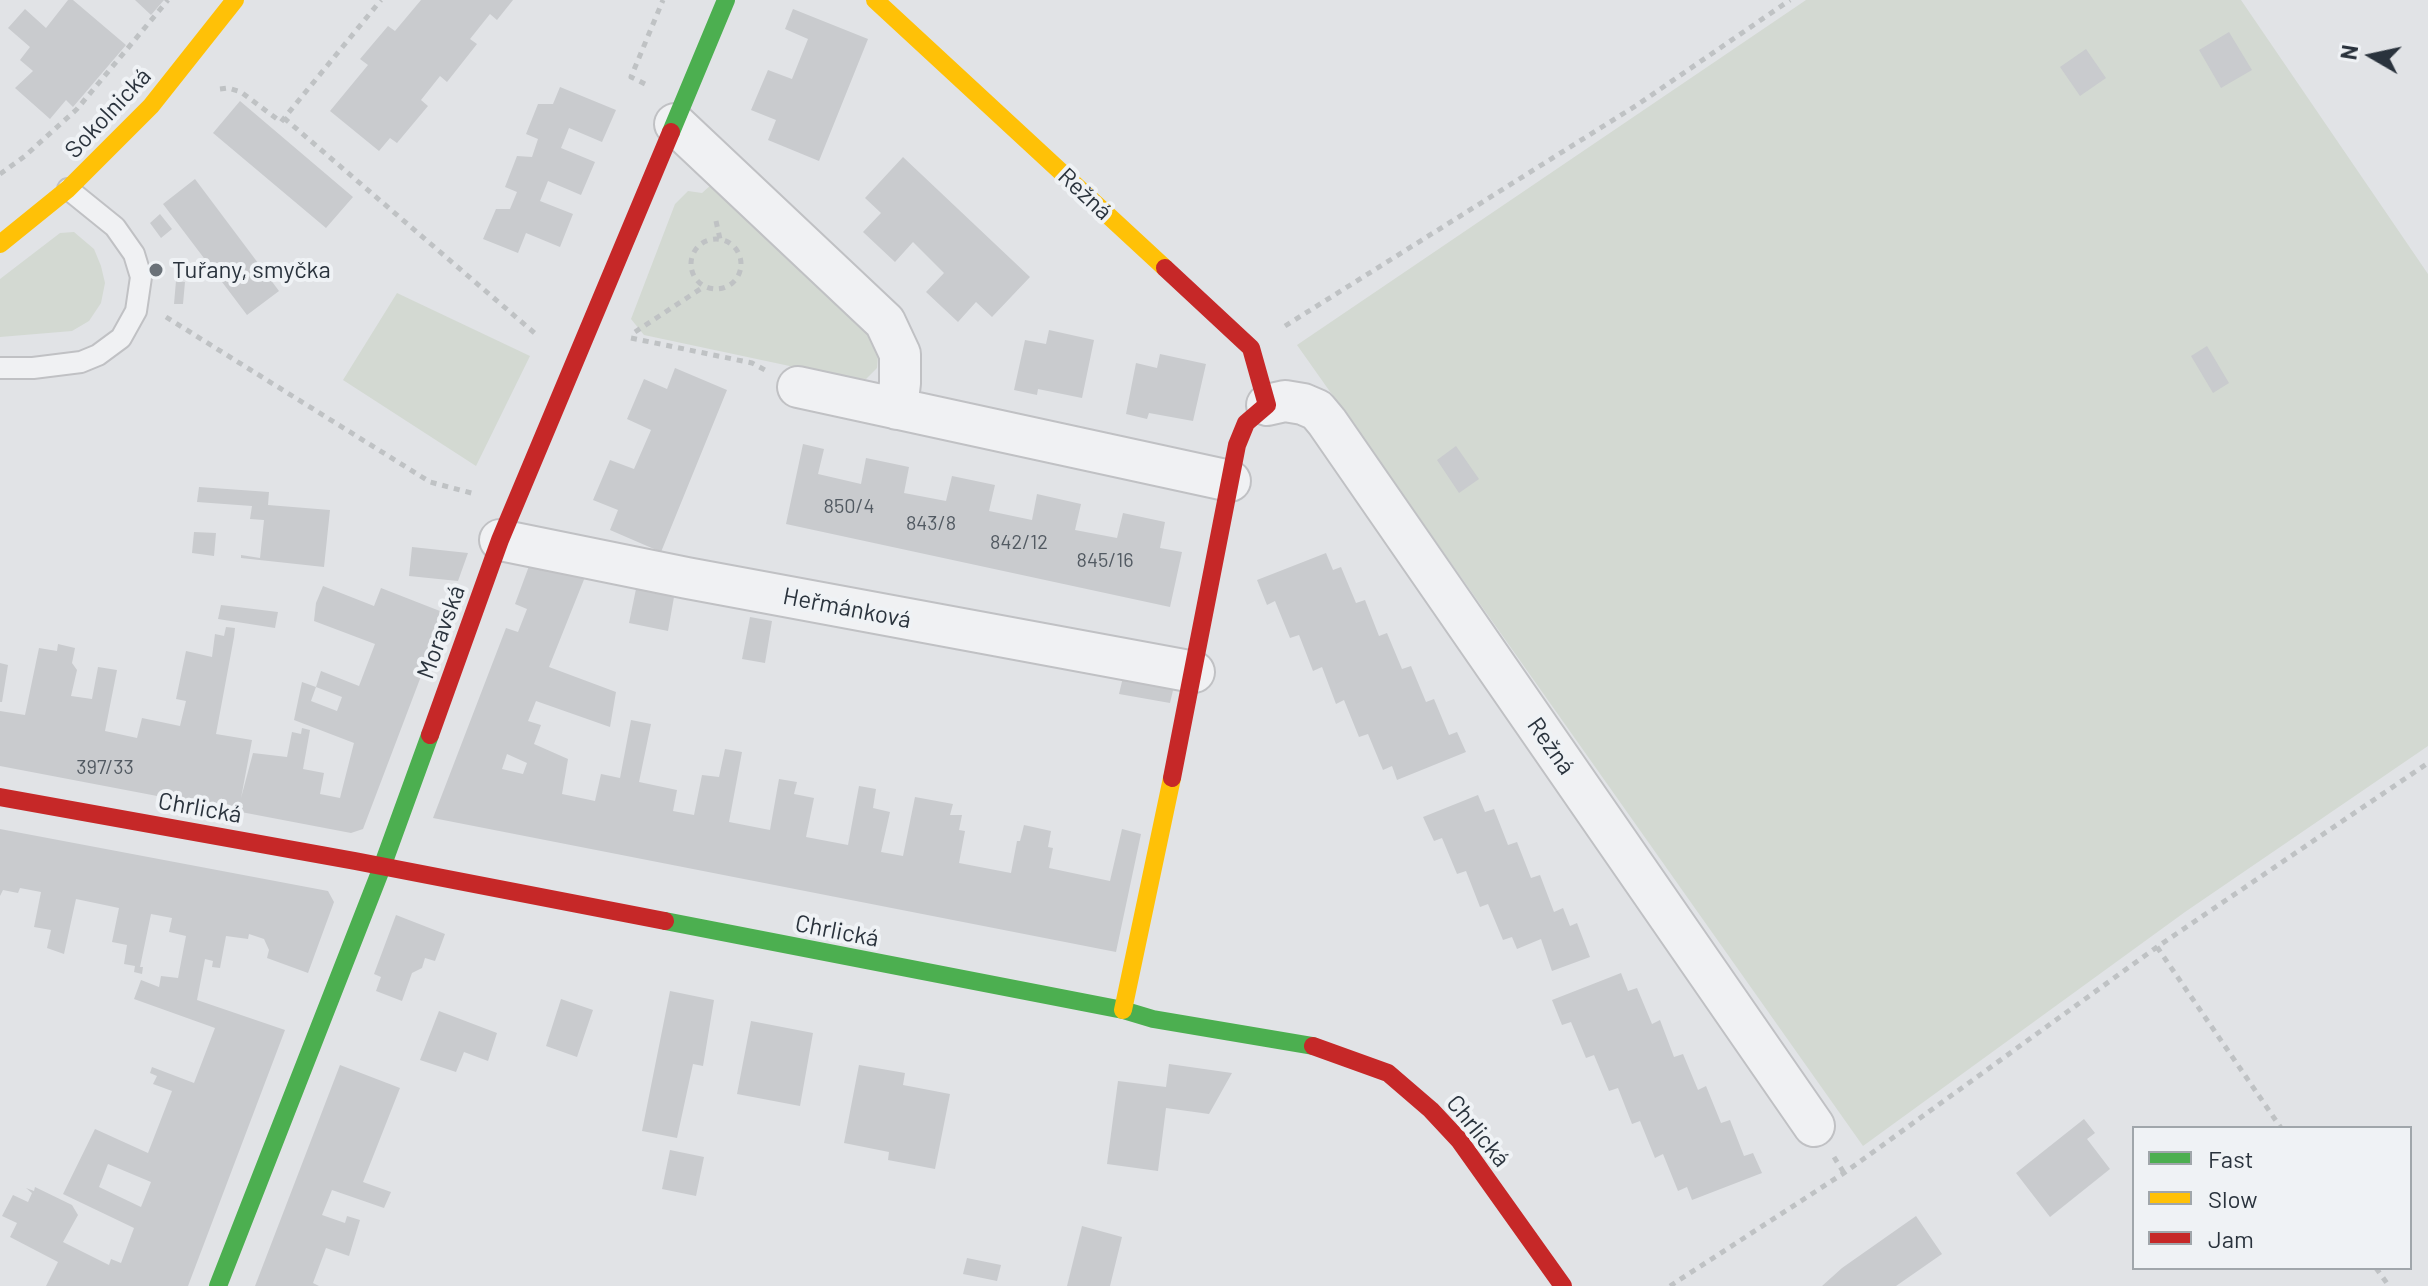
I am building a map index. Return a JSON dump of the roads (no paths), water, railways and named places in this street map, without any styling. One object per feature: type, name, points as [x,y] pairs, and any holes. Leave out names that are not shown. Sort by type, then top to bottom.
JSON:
[{"type":"street","name":"Sokolnická","points":[[0,244],[68,189],[151,106],[235,0]]},
{"type":"street","name":"Moravská","points":[[218,1286],[382,867],[500,540],[726,0]]},
{"type":"street","name":"Režná","points":[[875,0],[1251,348],[1267,405],[1285,401],[1317,410],[1814,1126]]},
{"type":"street","points":[[675,124],[885,322],[900,354],[897,409]]},
{"type":"street","points":[[798,387],[1230,481]]},
{"type":"street","points":[[1123,1010],[1194,672],[1237,445],[1246,423],[1267,405]]},
{"type":"street","name":"Heřmánková","points":[[500,540],[1194,672]]},
{"type":"street","name":"Chrlická","points":[[0,797],[382,867],[1123,1010],[1153,1019],[1295,1042],[1344,1055],[1388,1073],[1408,1088],[1459,1140],[1563,1286]]},
{"type":"lane","points":[[0,368],[33,368],[81,362],[98,355],[121,338],[136,311],[141,277],[134,254],[115,227],[68,189]]},
{"type":"place","name":"Tuřany, smyčka","points":[[156,270]]}]
